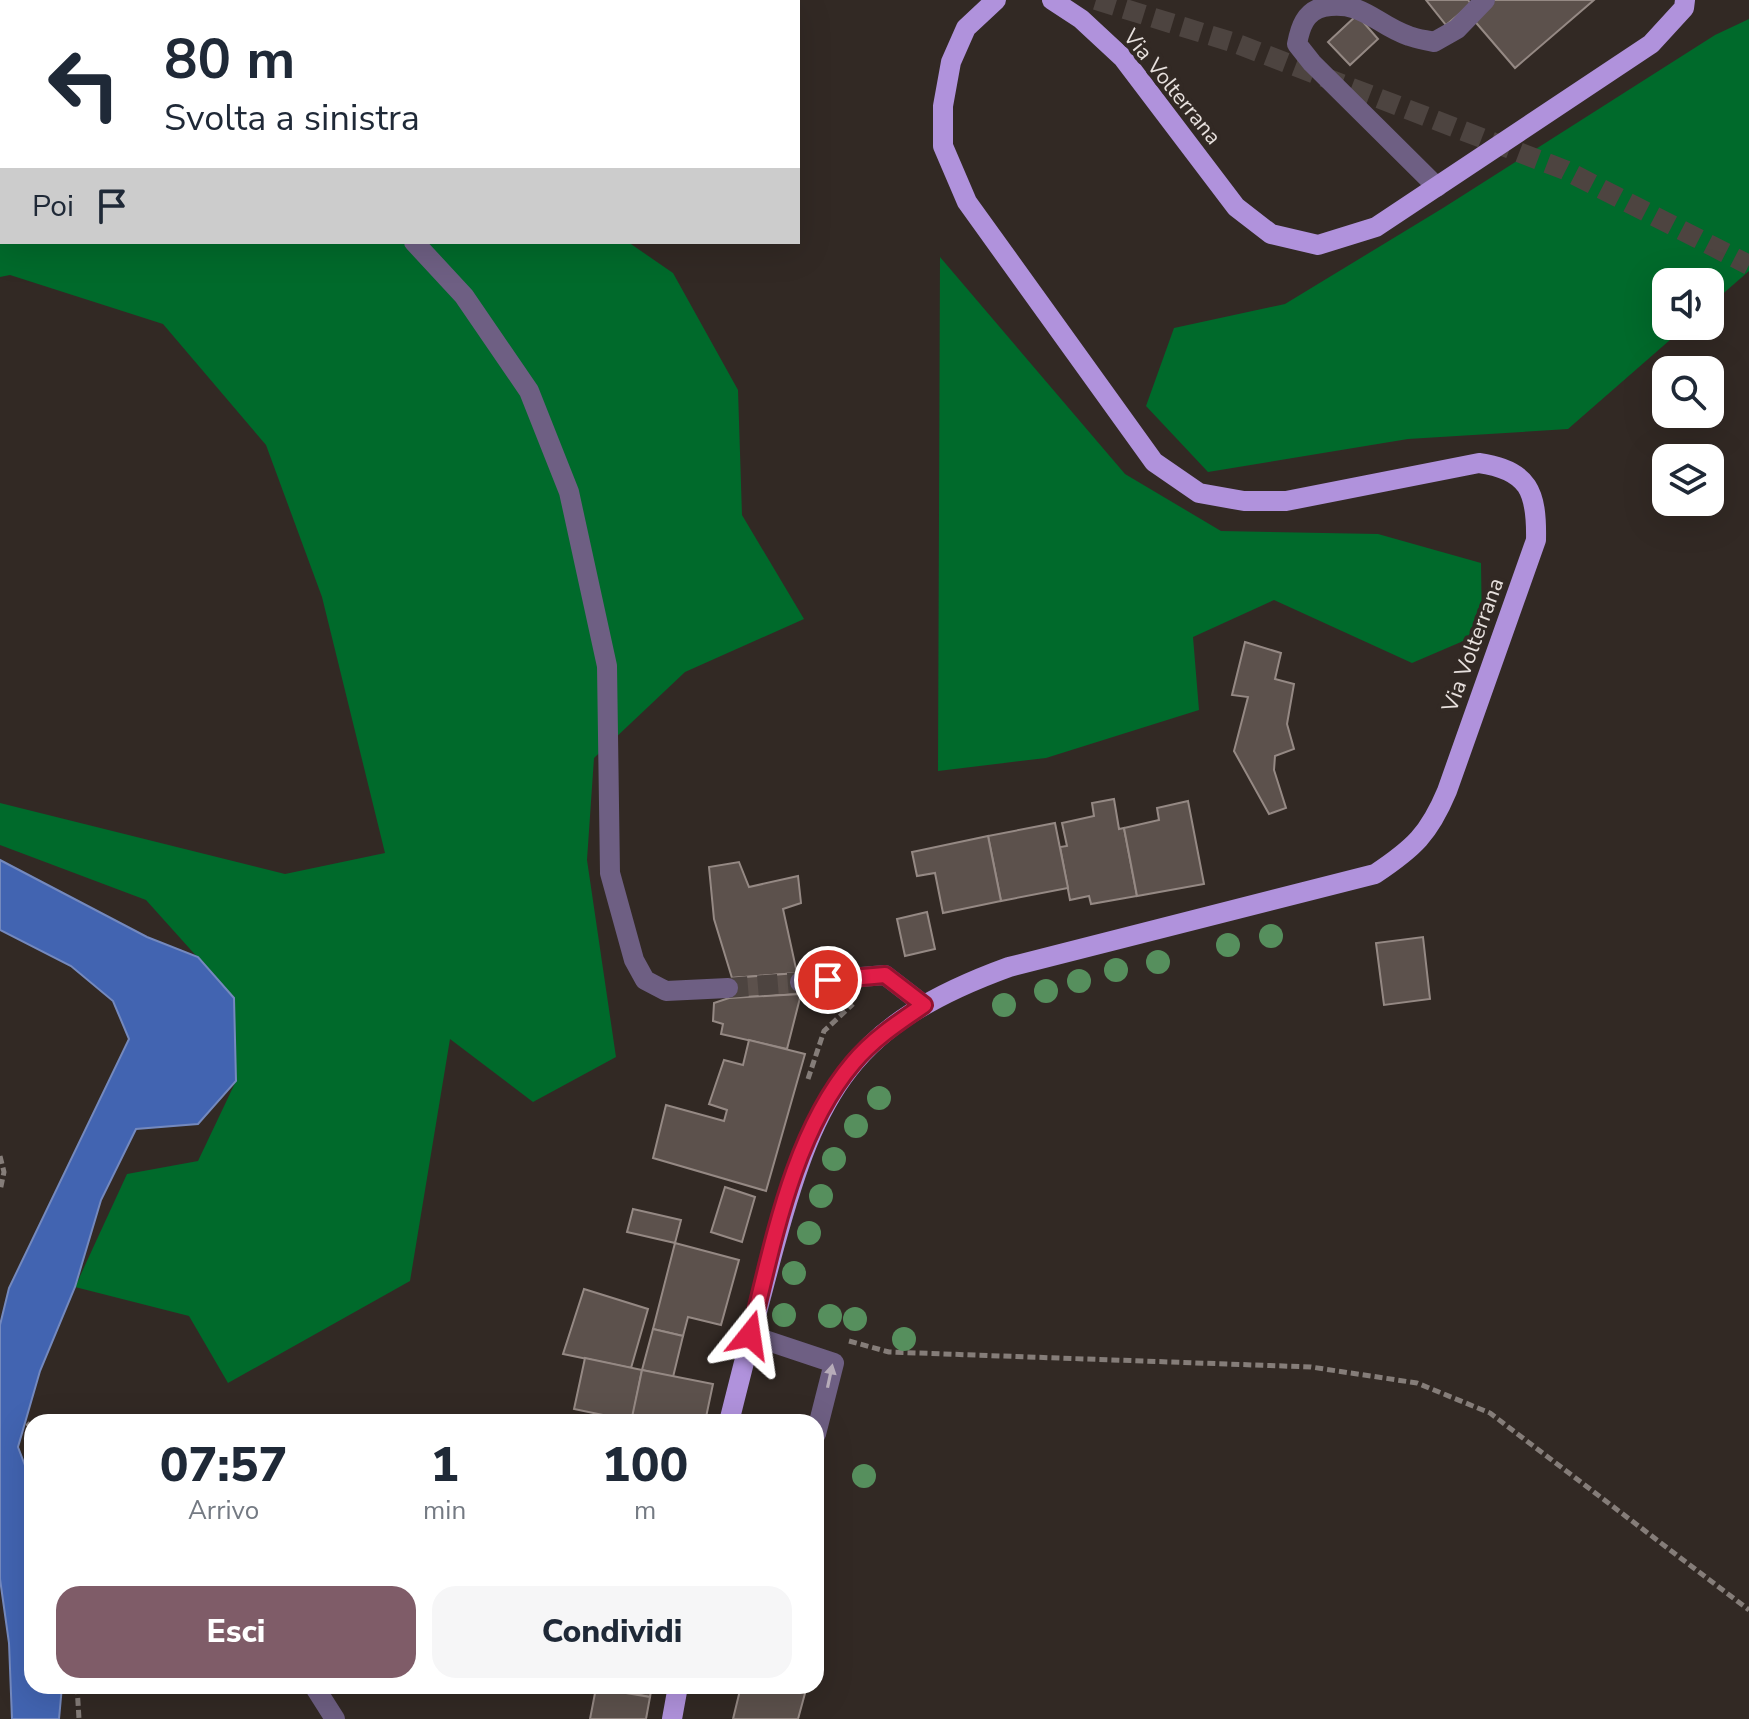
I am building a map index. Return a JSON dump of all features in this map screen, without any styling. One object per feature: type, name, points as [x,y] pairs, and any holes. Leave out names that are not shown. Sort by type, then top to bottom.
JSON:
[{"type":"main road","name":"Via Volterrana","points":[[731,1414],[796,1166],[830,1092],[854,1061],[879,1037],[924,1005],[961,985],[1009,967],[1375,874],[1411,850],[1432,825],[1447,791],[1536,540],[1537,511],[1532,491],[1520,477],[1502,466],[1479,463],[1286,501],[1258,501],[1199,493],[1154,462],[967,202],[943,146],[943,106],[951,62],[966,28],[996,0]]},
{"type":"main road","name":"Via Volterrana","points":[[1052,0],[1081,19],[1123,58],[1236,207],[1271,234],[1318,245],[1376,227],[1437,187],[1651,44],[1684,8],[1685,0]]},
{"type":"main road","points":[[672,1719],[677,1694]]},
{"type":"street","points":[[1437,187],[1312,63],[1297,44],[1300,25],[1317,8],[1342,3],[1368,12],[1408,36],[1434,42],[1457,29],[1485,0]]},
{"type":"street","points":[[416,244],[464,296],[529,391],[569,492],[607,666],[610,873],[634,960],[645,980],[666,991],[728,988]]},
{"type":"street","points":[[800,982],[885,975],[924,1005]]},
{"type":"street","points":[[750,1335],[834,1363],[821,1414]]},
{"type":"street","points":[[319,1694],[335,1719]]},
{"type":"path","points":[[0,1156],[4,1172],[0,1191]]},
{"type":"path","points":[[834,1336],[889,1352],[1311,1367],[1417,1383],[1490,1413],[1749,1610]]},
{"type":"path","points":[[77,1694],[79,1719]]},
{"type":"green space","points":[[1749,19],[1749,271],[1724,293],[1724,268],[1652,268],[1652,340],[1670,340],[1568,429],[1408,439],[1208,472],[1146,406],[1174,328],[1285,304],[1443,208],[1715,35]]},
{"type":"green space","points":[[0,244],[631,244],[673,273],[738,390],[742,515],[804,619],[685,672],[594,758],[587,860],[616,1057],[533,1102],[450,1039],[410,1281],[228,1383],[189,1316],[75,1287],[127,1174],[198,1161],[236,1081],[234,998],[146,900],[0,845],[0,803],[285,874],[385,853],[322,597],[266,445],[163,324],[10,275],[0,277]]},
{"type":"green space","points":[[940,257],[1125,474],[1221,531],[1378,534],[1481,563],[1482,633],[1412,663],[1274,600],[1193,637],[1199,710],[1046,758],[938,771]]},
{"type":"water","points":[[0,860],[147,937],[198,957],[234,998],[236,1081],[198,1124],[136,1129],[101,1200],[75,1287],[40,1371],[28,1414],[24,1414],[18,1447],[24,1463],[24,1694],[61,1694],[59,1719],[12,1719],[9,1643],[0,1579],[0,1325],[9,1288],[129,1039],[113,1001],[71,966],[0,930]]},
{"type":"building","points":[[1426,0],[1468,0],[1471,4],[1446,25]]},
{"type":"building","points":[[1493,0],[1594,0],[1515,68],[1472,18]]},
{"type":"building","points":[[1357,15],[1378,39],[1350,65],[1328,42]]},
{"type":"building","points":[[1245,642],[1281,653],[1275,679],[1294,684],[1287,724],[1294,749],[1275,756],[1274,770],[1286,808],[1269,814],[1234,751],[1248,697],[1232,695]]},
{"type":"building","points":[[1114,799],[1119,829],[1124,828],[1137,896],[1091,904],[1089,896],[1070,900],[1060,847],[1067,846],[1062,823],[1094,816],[1092,803]]},
{"type":"building","points":[[1188,801],[1204,884],[1137,896],[1124,828],[1159,820],[1157,808]]},
{"type":"building","points":[[1055,823],[1068,888],[1001,901],[988,836]]},
{"type":"building","points":[[988,836],[1001,901],[943,913],[935,873],[917,876],[912,852]]},
{"type":"building","points":[[739,862],[749,887],[798,876],[801,903],[783,909],[797,973],[732,978],[714,919],[709,867]]},
{"type":"building","points":[[927,912],[935,949],[905,956],[897,919]]},
{"type":"building","points":[[1423,937],[1430,999],[1384,1005],[1376,943]]},
{"type":"building","points":[[797,973],[801,994],[729,998],[732,978]]},
{"type":"building","points":[[801,994],[787,1049],[721,1034],[723,1024],[713,1021],[714,1003],[729,998]]},
{"type":"building","points":[[749,1040],[805,1054],[766,1191],[653,1158],[666,1105],[724,1121],[727,1110],[709,1104],[724,1060],[743,1065]]},
{"type":"building","points":[[725,1187],[755,1197],[742,1242],[711,1232]]},
{"type":"building","points":[[633,1209],[681,1220],[675,1243],[627,1232]]},
{"type":"building","points":[[675,1243],[739,1260],[721,1325],[688,1317],[683,1336],[653,1329]]},
{"type":"building","points":[[584,1289],[648,1309],[631,1368],[563,1354]]},
{"type":"building","points":[[653,1329],[683,1336],[673,1377],[642,1370]]},
{"type":"building","points":[[585,1358],[642,1370],[633,1414],[598,1414],[574,1409]]},
{"type":"building","points":[[642,1370],[713,1384],[707,1414],[633,1414]]},
{"type":"building","points":[[595,1694],[650,1697],[646,1719],[590,1719]]},
{"type":"building","points":[[739,1694],[805,1694],[798,1719],[733,1719]]},
{"type":"tunnel","points":[[1096,0],[1235,43],[1565,170],[1749,265]]},
{"type":"tunnel","points":[[728,988],[800,982]]},
{"type":"route","points":[[750,1335],[796,1166],[812,1126],[830,1092],[854,1061],[879,1037],[924,1005],[885,975],[828,980]]}]
